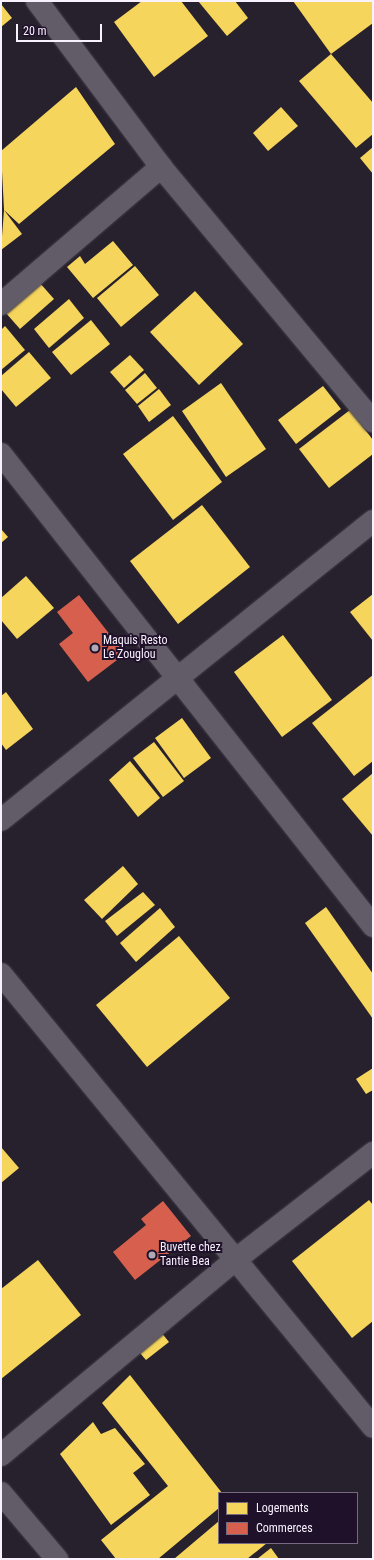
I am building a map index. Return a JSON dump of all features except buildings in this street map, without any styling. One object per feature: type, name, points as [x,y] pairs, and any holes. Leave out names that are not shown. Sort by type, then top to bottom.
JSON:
[{"type":"street","points":[[37,1],[161,167],[373,421]]},
{"type":"street","points":[[1,304],[161,167]]},
{"type":"street","points":[[1,454],[176,678],[336,874],[373,926]]},
{"type":"street","points":[[1,820],[373,521]]},
{"type":"street","points":[[1,974],[373,1427]]},
{"type":"street","points":[[1,1455],[235,1260],[373,1153]]},
{"type":"street","points":[[1,1493],[57,1559]]},
{"type":"place","name":"Maquis Resto Le Zouglou","points":[[95,648]]},
{"type":"place","name":"Buvette chez Tantie Bea","points":[[152,1255]]}]
